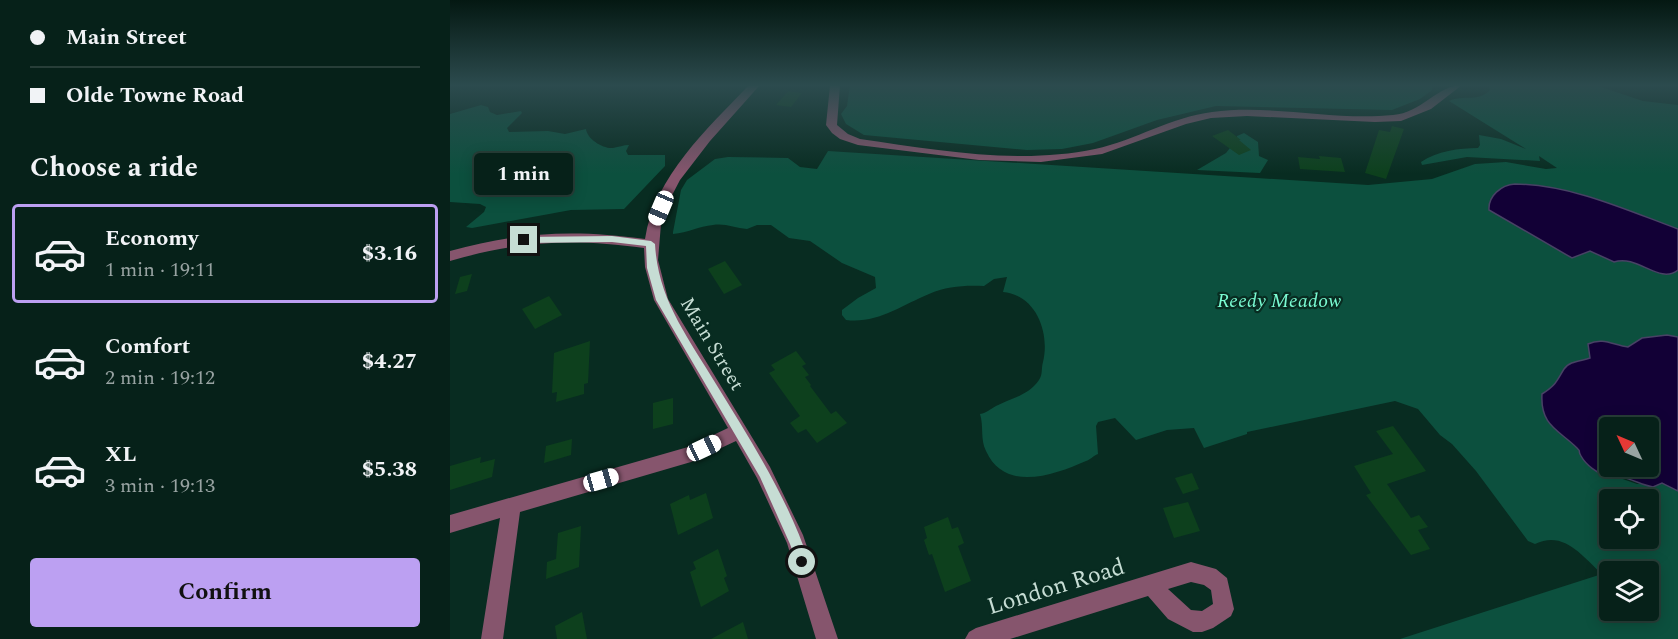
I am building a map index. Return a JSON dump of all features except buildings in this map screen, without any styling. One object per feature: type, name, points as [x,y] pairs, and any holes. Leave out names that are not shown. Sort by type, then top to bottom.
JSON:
[{"type":"street","name":"Main Street","points":[[729,115],[685,165],[667,192],[655,223],[651,244],[652,268],[661,300],[764,473],[796,543],[827,639]]},
{"type":"street","points":[[830,115],[833,128],[844,137],[858,142],[975,155],[1060,159],[1099,151],[1172,125],[1217,115]]},
{"type":"street","points":[[1270,115],[1350,118],[1405,117],[1410,115]]},
{"type":"street","points":[[450,256],[503,242],[546,238],[612,239],[651,244]]},
{"type":"street","points":[[450,524],[691,454],[740,432]]},
{"type":"street","points":[[492,639],[511,507]]},
{"type":"street","name":"London Road","points":[[976,639],[1151,584]]},
{"type":"green space","points":[[450,115],[520,115],[507,128],[509,132],[548,131],[565,134],[586,129],[592,140],[605,147],[629,145],[626,151],[628,155],[665,155],[665,166],[624,209],[571,210],[472,228],[466,227],[484,212],[486,207],[480,204],[450,202]]},
{"type":"green space","points":[[841,115],[1179,115],[1157,120],[1093,143],[1062,149],[1027,150],[864,135],[846,124]]},
{"type":"green space","name":"Reedy Meadow","points":[[1471,115],[1678,115],[1678,338],[1572,363],[1552,389],[1547,391],[1543,408],[1549,422],[1578,449],[1581,456],[1599,467],[1599,477],[1617,477],[1637,484],[1662,483],[1678,491],[1678,639],[1400,639],[1599,575],[1599,621],[1659,621],[1659,561],[1599,561],[1599,571],[1580,553],[1564,543],[1555,540],[1535,544],[1528,541],[1476,471],[1418,409],[1395,401],[1247,432],[1247,434],[1204,448],[1194,428],[1167,430],[1136,440],[1115,418],[1098,422],[1096,426],[1098,454],[1089,460],[1045,475],[1018,476],[1005,472],[994,464],[986,451],[980,414],[1025,393],[1035,385],[1041,374],[1045,351],[1042,328],[1032,308],[1025,300],[1003,292],[1007,277],[994,279],[984,286],[943,289],[889,313],[868,319],[846,320],[842,315],[842,310],[876,288],[875,277],[842,263],[810,241],[789,238],[771,225],[757,225],[747,229],[717,225],[673,234],[681,190],[687,180],[715,159],[728,157],[788,158],[800,167],[817,169],[828,151],[1368,185],[1432,179],[1475,164],[1506,162],[1546,169],[1557,168],[1539,156],[1540,161],[1467,157],[1422,165],[1421,162],[1441,153],[1478,148],[1479,135],[1501,139],[1526,149]]},
{"type":"green space","points":[[1244,133],[1258,142],[1259,156],[1268,160],[1260,173],[1197,170],[1226,153],[1237,136]]},
{"type":"shaded area","points":[[1515,184],[1536,185],[1577,193],[1678,229],[1678,270],[1671,274],[1663,274],[1631,262],[1614,262],[1590,251],[1572,258],[1489,210],[1489,205],[1496,192]]},
{"type":"shaded area","points":[[1667,335],[1678,337],[1678,491],[1662,483],[1653,487],[1623,477],[1659,477],[1659,417],[1599,417],[1599,473],[1586,463],[1577,448],[1552,426],[1544,413],[1542,394],[1555,383],[1566,366],[1590,358],[1588,344],[1603,341],[1628,347],[1642,338]]},
{"type":"route","points":[[524,240],[612,239],[651,244],[652,268],[661,300],[764,473],[796,543],[802,562]]}]
